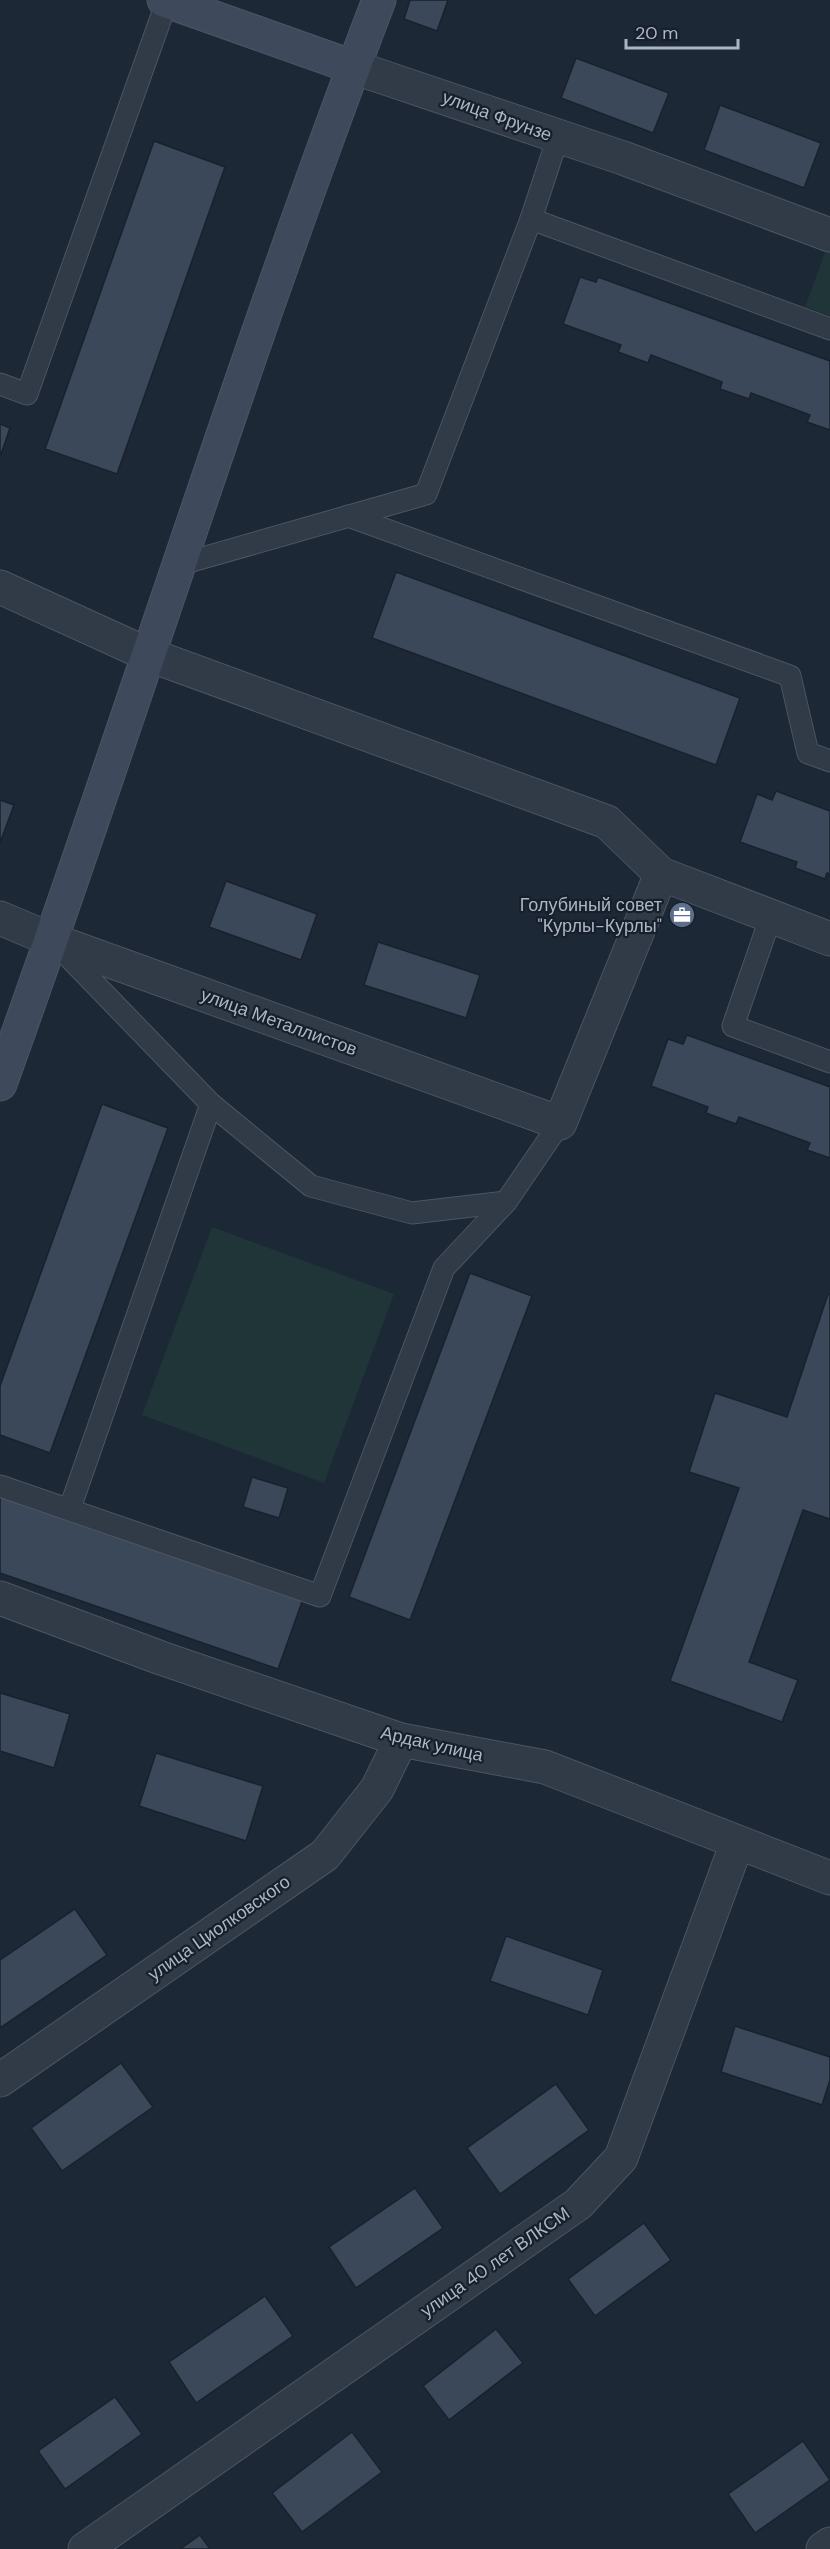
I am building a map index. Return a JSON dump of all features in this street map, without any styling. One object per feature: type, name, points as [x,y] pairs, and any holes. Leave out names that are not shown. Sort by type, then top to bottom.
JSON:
[{"type":"street","points":[[0,1084],[52,940],[178,565],[353,67],[379,0]]},
{"type":"street","name":"улица Фрунзе","points":[[165,1],[623,158],[830,235]]},
{"type":"street","points":[[0,587],[147,654],[607,822],[660,874],[830,939]]},
{"type":"street","points":[[560,1123],[660,874]]},
{"type":"street","name":"улица Металлистов","points":[[0,918],[52,940],[560,1123]]},
{"type":"street","name":"Ардак улица","points":[[0,1598],[161,1658],[401,1740],[545,1767],[830,1878]]},
{"type":"street","name":"улица Циолковского","points":[[0,2080],[325,1855],[377,1789],[401,1740]]},
{"type":"street","name":"улица 40 лет ВЛКСМ","points":[[85,2549],[578,2204],[621,2158],[737,1843]]},
{"type":"street","points":[[823,2549],[830,2544]]},
{"type":"lane","points":[[0,384],[27,394],[165,1]]},
{"type":"lane","points":[[178,565],[426,494],[531,219],[558,137]]},
{"type":"lane","points":[[531,219],[830,329]]},
{"type":"lane","points":[[348,516],[790,676],[808,753],[830,761]]},
{"type":"lane","points":[[771,916],[733,1026],[830,1062]]},
{"type":"lane","points":[[52,940],[211,1104],[311,1186],[412,1213],[506,1202]]},
{"type":"lane","points":[[70,1508],[211,1104]]},
{"type":"lane","points":[[0,1486],[70,1508],[320,1596],[444,1268],[506,1202],[560,1123]]},
{"type":"green space","points":[[827,247],[830,248],[830,316],[805,307]]},
{"type":"green space","points":[[212,1227],[394,1294],[324,1483],[142,1415]]},
{"type":"building","points":[[410,0],[448,0],[437,31],[404,19]]},
{"type":"building","points":[[576,58],[669,93],[653,133],[561,98]]},
{"type":"building","points":[[720,105],[821,143],[804,188],[704,150]]},
{"type":"building","points":[[154,141],[225,167],[117,474],[45,449]]},
{"type":"building","points":[[580,277],[596,282],[598,277],[830,361],[830,430],[807,422],[810,415],[751,393],[749,399],[720,389],[722,382],[651,355],[648,363],[618,352],[621,345],[563,324]]},
{"type":"building","points":[[0,424],[10,428],[0,457]]},
{"type":"building","points":[[396,572],[740,698],[716,765],[372,638]]},
{"type":"building","points":[[776,791],[830,811],[830,874],[827,873],[825,879],[795,868],[797,862],[740,842],[757,794],[772,800]]},
{"type":"building","points":[[0,800],[14,805],[0,843]]},
{"type":"building","points":[[226,881],[317,914],[301,960],[209,927]]},
{"type":"building","name":"Голубиный совет \"Курлы-Курлы\"","points":[[674,905],[694,912],[690,925],[670,918]]},
{"type":"building","points":[[378,942],[480,975],[466,1018],[364,985]]},
{"type":"building","points":[[687,1035],[830,1087],[830,1158],[807,1150],[810,1143],[739,1117],[736,1124],[706,1113],[708,1107],[651,1086],[668,1039],[683,1044]]},
{"type":"building","points":[[102,1104],[168,1128],[50,1453],[0,1435],[0,1386]]},
{"type":"building","points":[[470,1273],[532,1296],[410,1620],[349,1597]]},
{"type":"building","points":[[828,1294],[830,1294],[830,1519],[803,1510],[749,1662],[798,1680],[782,1722],[670,1681],[739,1488],[689,1472],[715,1393],[787,1417]]},
{"type":"building","points":[[252,1477],[288,1488],[279,1518],[243,1507]]},
{"type":"building","points":[[0,1493],[303,1599],[278,1669],[0,1573]]},
{"type":"building","points":[[0,1693],[70,1714],[54,1768],[0,1751]]},
{"type":"building","points":[[156,1753],[263,1786],[246,1841],[139,1806]]},
{"type":"building","points":[[75,1909],[107,1955],[0,2028],[0,1960]]},
{"type":"building","points":[[506,1936],[603,1970],[588,2015],[490,1981]]},
{"type":"building","points":[[735,2026],[830,2057],[830,2080],[822,2105],[721,2072]]},
{"type":"building","points":[[121,2063],[153,2107],[62,2171],[31,2128]]},
{"type":"building","points":[[556,2084],[589,2130],[500,2194],[467,2148]]},
{"type":"building","points":[[415,2188],[443,2228],[356,2288],[329,2247]]},
{"type":"building","points":[[644,2223],[671,2260],[595,2316],[568,2279]]},
{"type":"building","points":[[265,2296],[293,2336],[196,2403],[169,2362]]},
{"type":"building","points":[[496,2329],[523,2363],[449,2420],[423,2386]]},
{"type":"building","points":[[115,2397],[142,2434],[65,2489],[38,2451]]},
{"type":"building","points":[[352,2432],[382,2472],[302,2532],[272,2493]]},
{"type":"building","points":[[803,2441],[830,2480],[755,2533],[728,2494]]},
{"type":"building","points":[[200,2535],[210,2549],[180,2549]]},
{"type":"place","name":"Голубиный совет \"Курлы-Курлы\"","points":[[682,915]]}]
